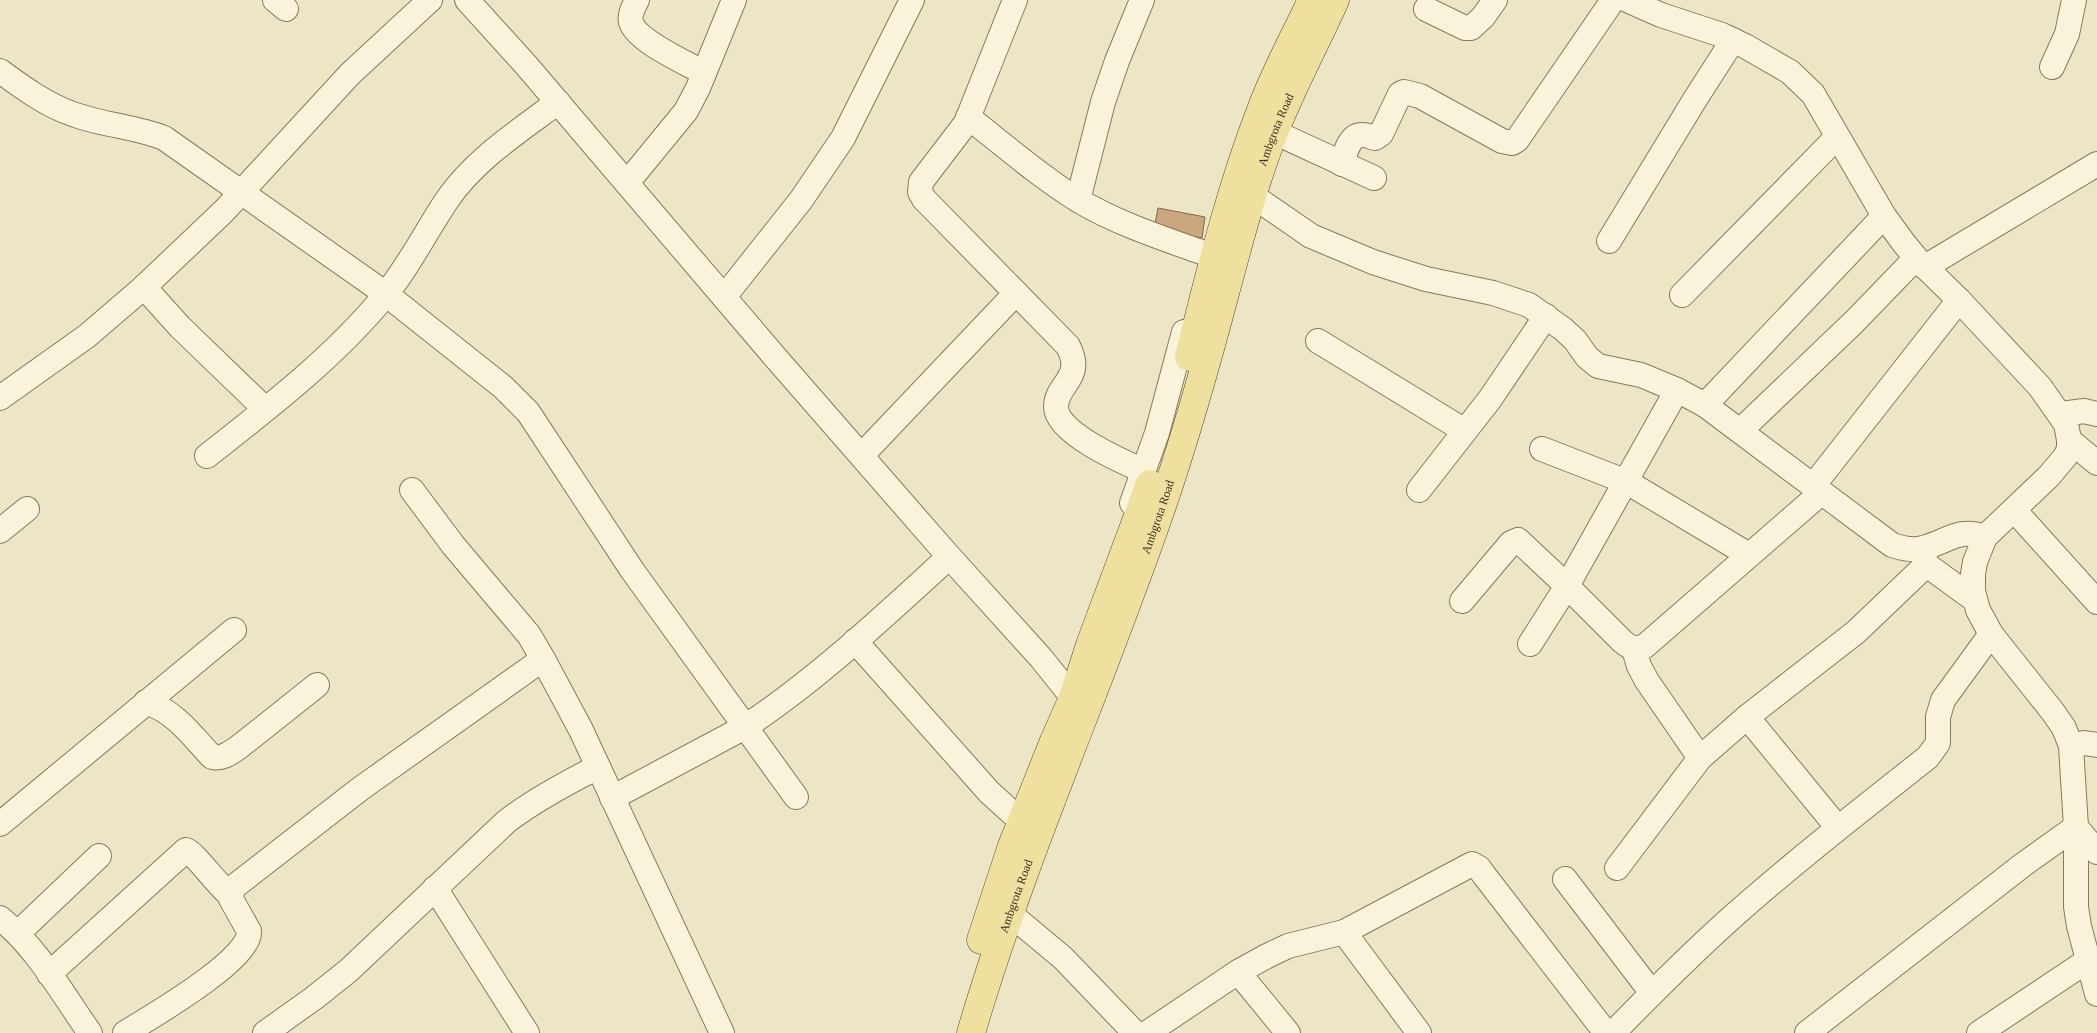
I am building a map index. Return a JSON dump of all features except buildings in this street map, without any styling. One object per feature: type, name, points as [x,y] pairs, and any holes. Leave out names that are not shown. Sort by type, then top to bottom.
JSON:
[{"type":"main road","points":[[954,1033],[991,907],[1022,821],[1054,741],[1067,691],[1097,624],[1159,460],[1186,372],[1202,300],[1226,212],[1257,118],[1312,0]]},
{"type":"main road","name":"Ambgrota Road","points":[[971,1033],[1009,914],[1039,831],[1073,747],[1165,495],[1197,396],[1253,196],[1274,132],[1335,0]]},
{"type":"street","points":[[0,398],[87,336],[144,287],[241,192],[350,74],[430,0]]},
{"type":"street","points":[[467,0],[558,102],[949,557],[1041,658],[1067,691]]},
{"type":"street","points":[[637,0],[630,17],[630,22],[642,37],[704,73]]},
{"type":"street","points":[[627,183],[686,111],[734,0]]},
{"type":"street","points":[[724,297],[801,200],[842,138],[912,0]]},
{"type":"street","points":[[1014,0],[968,117],[921,182],[920,192],[924,199],[1068,346],[1073,362],[1071,377],[1060,396],[1056,408],[1061,423],[1120,461],[1144,471]]},
{"type":"street","points":[[1078,200],[1103,102],[1117,61],[1142,0]]},
{"type":"street","points":[[1067,691],[1163,414],[1204,253],[1249,112],[1298,0]]},
{"type":"street","points":[[1426,9],[1465,28],[1471,28],[1483,17],[1496,0]]},
{"type":"street","points":[[1342,164],[1348,146],[1355,137],[1360,135],[1375,138],[1381,134],[1400,94],[1404,92],[1420,96],[1502,141],[1512,142],[1518,140],[1612,0]]},
{"type":"street","points":[[1626,0],[1665,7],[1733,40],[1790,72],[1803,83],[1813,94],[1884,216],[1921,263],[1959,300],[2040,387],[2061,414],[2066,424],[2070,440],[2069,450],[2065,457],[2049,476],[1985,537],[1975,562],[1973,574],[1975,600],[1978,610],[1991,634],[2053,712],[2064,728],[2071,746],[2076,827],[2076,907],[2087,961],[2097,994]]},
{"type":"street","points":[[2052,67],[2067,34],[2074,0]]},
{"type":"street","points":[[1609,241],[1733,40]]},
{"type":"street","points":[[0,71],[41,99],[72,114],[137,129],[164,138],[386,294],[504,387],[528,412],[632,570],[796,797]]},
{"type":"street","points":[[207,456],[336,349],[401,276],[448,199],[467,177],[505,142],[558,102]]},
{"type":"street","points":[[968,117],[1055,185],[1078,200],[1101,212],[1204,253]]},
{"type":"street","points":[[1274,132],[1374,178]]},
{"type":"street","points":[[1682,295],[1837,137]]},
{"type":"street","points":[[1740,431],[1854,322],[1921,263],[2097,164]]},
{"type":"street","points":[[1253,196],[1298,228],[1333,246],[1373,262],[1426,280],[1508,297],[1529,305],[1546,316],[1575,340],[1587,357],[1598,366],[1641,374],[1705,405],[1892,545],[1923,556],[1975,600]]},
{"type":"street","points":[[1705,405],[1884,216]]},
{"type":"street","points":[[144,287],[180,326],[265,409]]},
{"type":"street","points":[[862,456],[1016,293]]},
{"type":"street","points":[[1462,601],[1511,543],[1516,540],[1567,586],[1622,641],[1634,648],[1645,646],[1749,555],[1817,490],[1959,300]]},
{"type":"street","points":[[1419,490],[1490,399],[1546,316]]},
{"type":"street","points":[[1318,341],[1465,431]]},
{"type":"street","points":[[1530,644],[1567,586],[1677,390]]},
{"type":"street","points":[[2061,414],[2084,411],[2096,413]]},
{"type":"street","points":[[2070,440],[2097,464]]},
{"type":"street","points":[[1542,448],[1627,482],[1749,555]]},
{"type":"street","points":[[412,490],[453,545],[529,635],[543,659],[598,767],[722,1033]]},
{"type":"street","points":[[0,531],[27,509]]},
{"type":"street","points":[[2015,510],[2097,602]]},
{"type":"street","points":[[1923,556],[1964,533],[1974,533],[1985,537]]},
{"type":"street","points":[[1617,868],[1700,758],[1747,717],[1856,632],[1923,568],[1923,556]]},
{"type":"street","points":[[612,798],[745,727],[812,678],[949,557]]},
{"type":"street","points":[[0,824],[234,630]]},
{"type":"street","points":[[1613,1033],[1730,919],[1838,828],[1935,750],[1938,743],[1939,708],[1991,634]]},
{"type":"street","points":[[854,641],[988,792],[1022,821]]},
{"type":"street","points":[[1634,648],[1639,666],[1647,681],[1700,758]]},
{"type":"street","points":[[230,895],[235,886],[360,789],[543,659]]},
{"type":"street","points":[[146,702],[160,706],[172,715],[186,727],[212,757],[218,758],[227,755],[239,747],[317,685]]},
{"type":"street","points":[[1747,717],[1838,828]]},
{"type":"street","points":[[2071,746],[2084,743],[2097,745]]},
{"type":"street","points":[[264,1033],[314,998],[348,970],[508,821],[528,805],[598,767]]},
{"type":"street","points":[[2076,827],[2097,852]]},
{"type":"street","points":[[1821,1029],[2024,864],[2076,827]]},
{"type":"street","points":[[49,974],[186,850],[193,853],[215,881],[230,895],[249,932],[248,941],[242,949],[193,991],[125,1033]]},
{"type":"street","points":[[90,1033],[49,974],[9,925],[99,856]]},
{"type":"street","points":[[1147,1033],[1238,972],[1288,946],[1344,932],[1466,866],[1475,865],[1606,1033]]},
{"type":"street","points":[[1565,878],[1652,993]]},
{"type":"street","points":[[435,888],[527,1033]]},
{"type":"street","points":[[1009,914],[1063,958],[1135,1033]]},
{"type":"street","points":[[1344,932],[1419,1033]]},
{"type":"street","points":[[1979,1033],[2087,961]]},
{"type":"street","points":[[1238,972],[1288,1033]]}]
